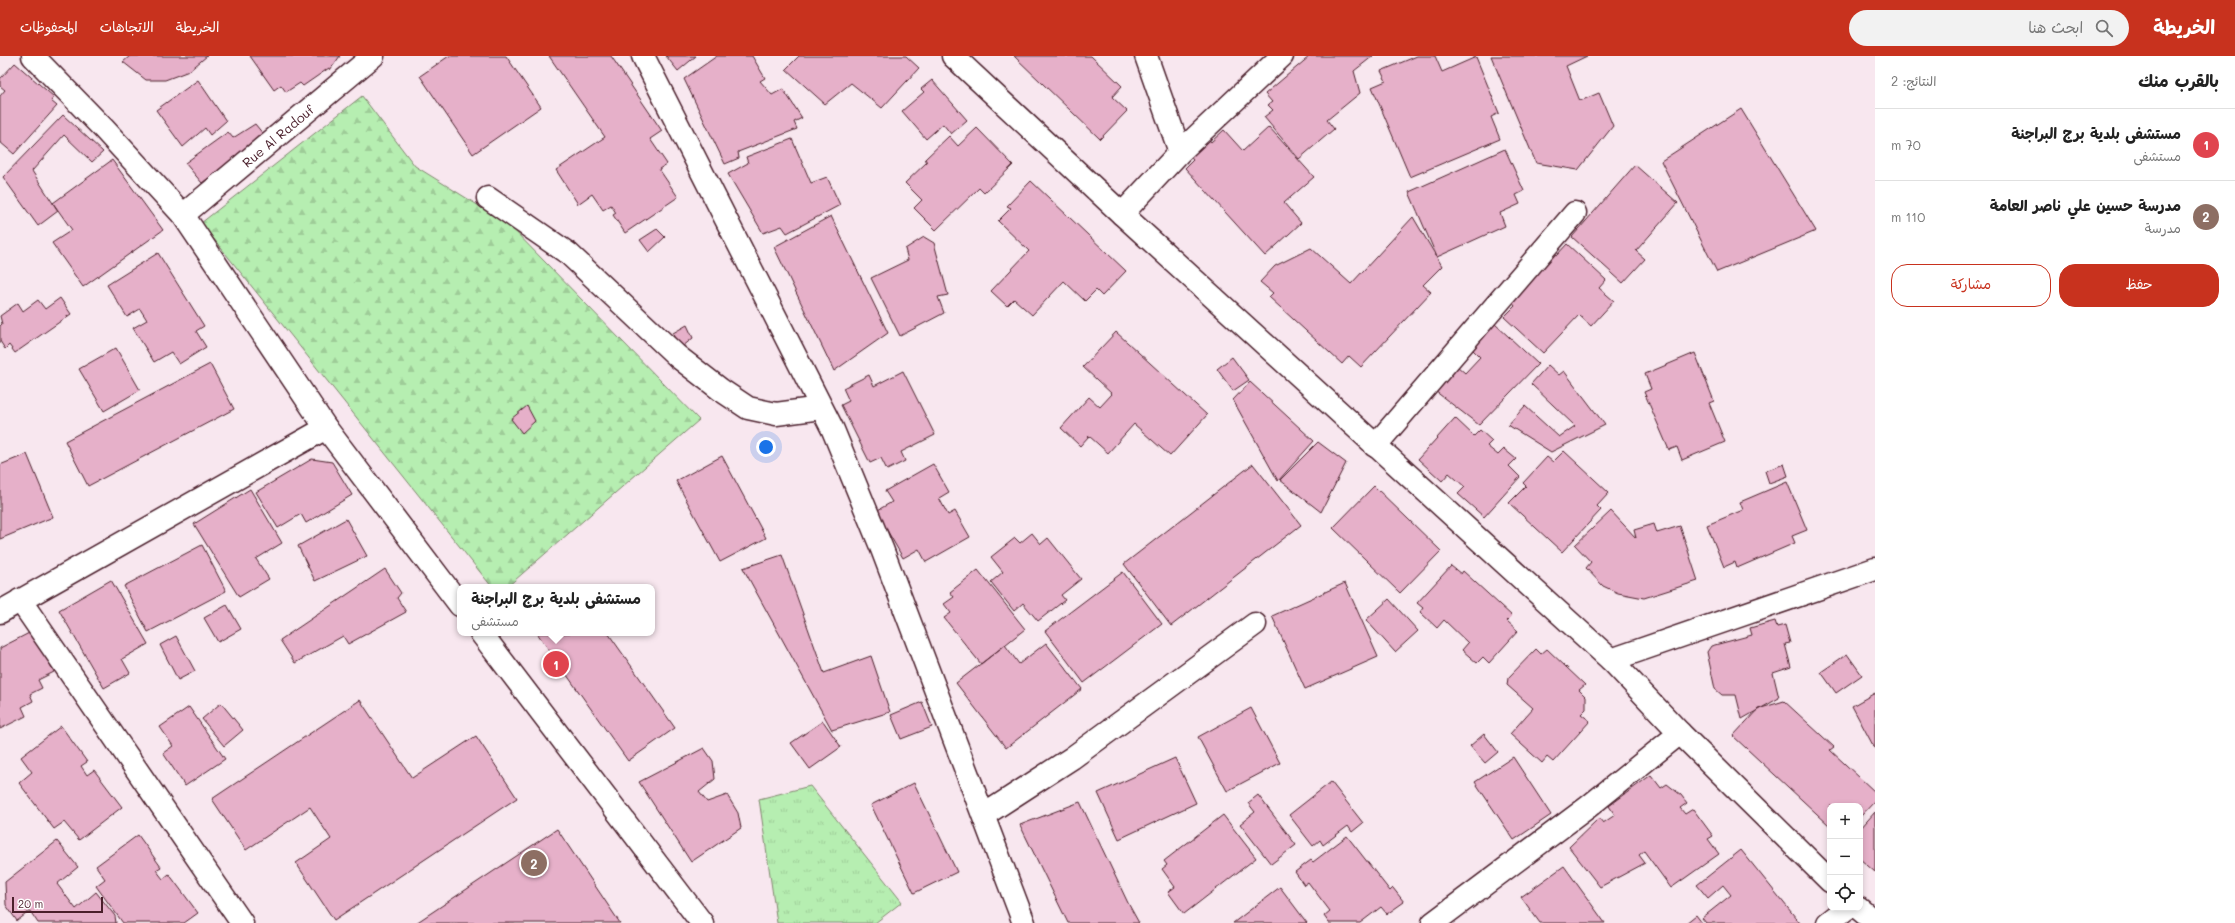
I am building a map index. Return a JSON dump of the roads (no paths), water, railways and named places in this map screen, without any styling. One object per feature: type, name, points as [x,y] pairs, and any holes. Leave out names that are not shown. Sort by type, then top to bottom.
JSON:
[{"type":"street","points":[[33,56],[104,129],[183,215],[326,428],[457,601]]},
{"type":"street","name":"Rue Al Radouf","points":[[183,215],[373,56]]},
{"type":"street","points":[[643,56],[833,430],[882,549],[1024,923]]},
{"type":"street","points":[[953,56],[1374,446],[1611,660],[1680,733],[1827,878]]},
{"type":"street","points":[[1146,56],[1180,152]]},
{"type":"street","points":[[1122,214],[1180,152],[1282,56]]},
{"type":"street","points":[[488,198],[568,254],[677,356],[726,394],[748,408],[776,414],[821,408]]},
{"type":"street","points":[[1374,446],[1575,213]]},
{"type":"street","points":[[0,612],[326,428]]},
{"type":"street","points":[[1611,660],[1875,569]]},
{"type":"street","points":[[20,600],[242,923]]},
{"type":"street","points":[[984,815],[1072,758],[1255,624]]},
{"type":"street","points":[[483,636],[702,923]]},
{"type":"street","points":[[1433,923],[1588,807],[1680,733]]},
{"type":"street","points":[[1828,923],[1843,911]]},
{"type":"street","points":[[1862,911],[1875,922]]},
{"type":"place","name":"مستشفی بلدیة برج البراجنة","points":[[556,664]]},
{"type":"place","name":"مدرسة حسين علي ناصر العامة","points":[[534,863]]}]
